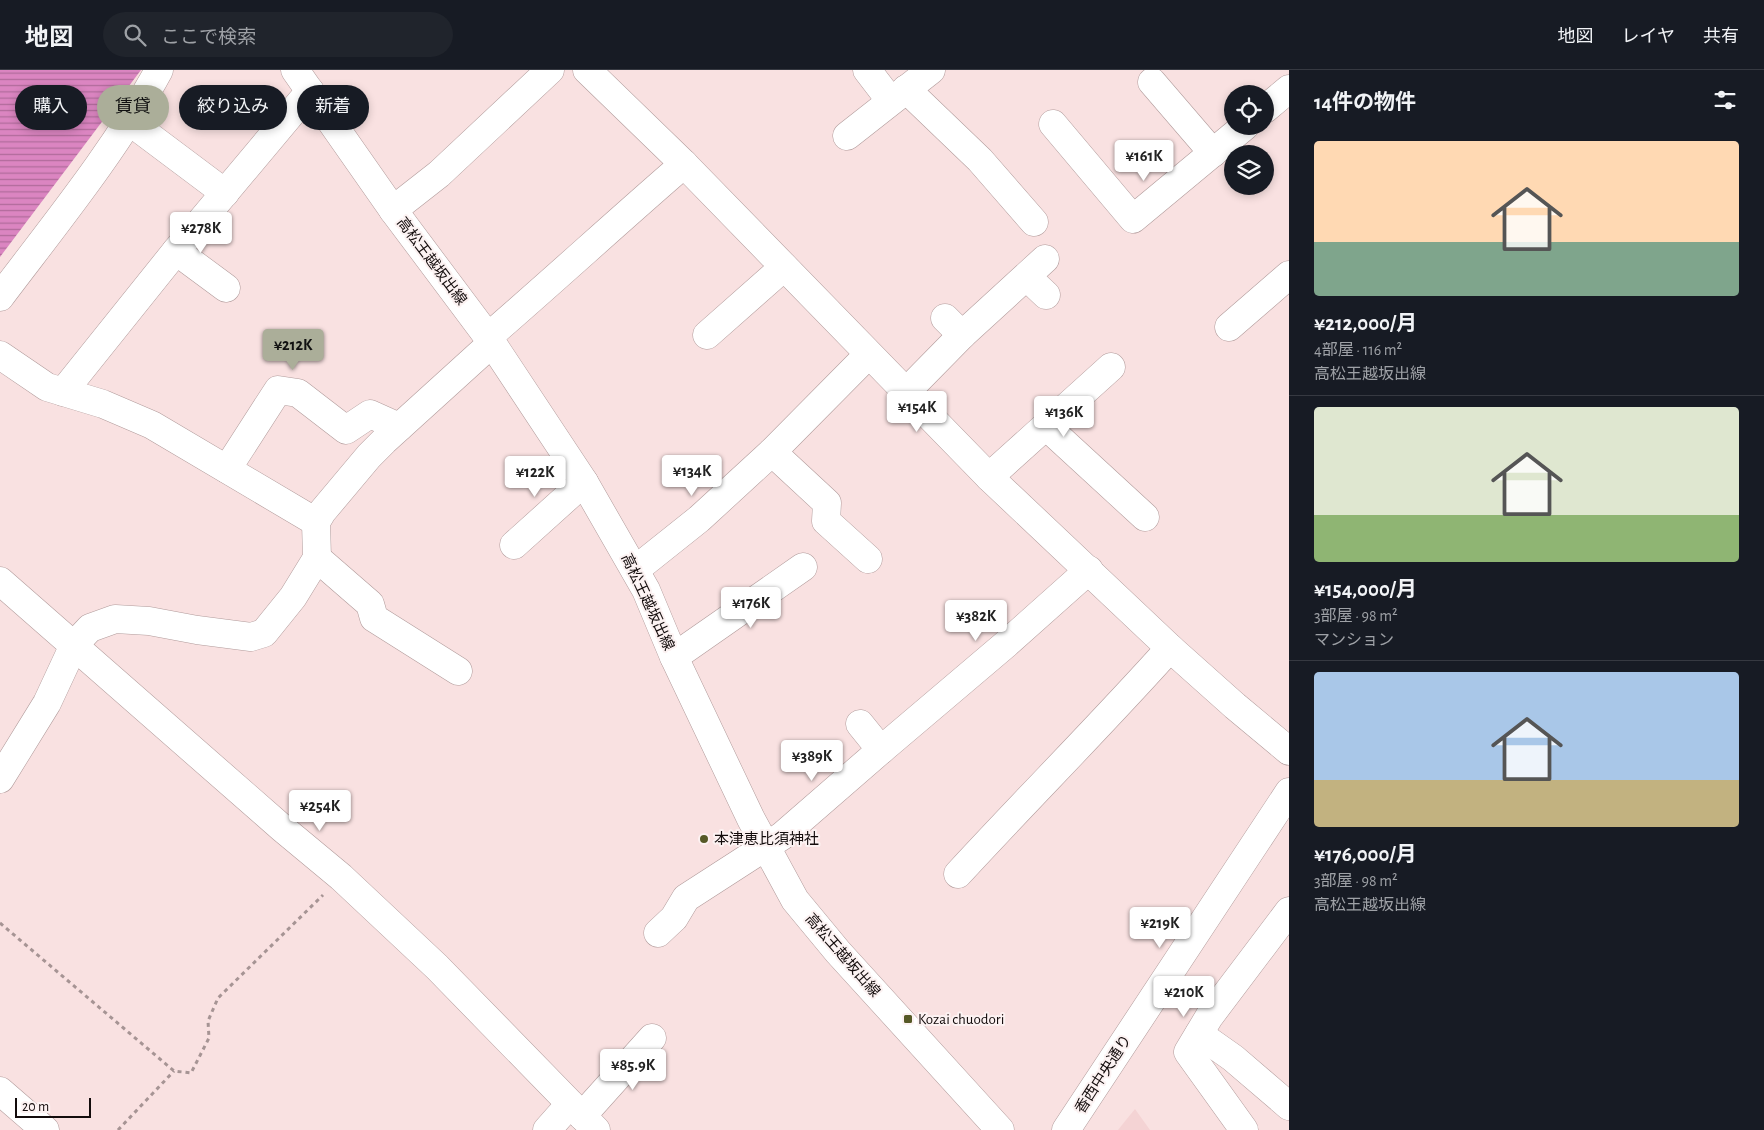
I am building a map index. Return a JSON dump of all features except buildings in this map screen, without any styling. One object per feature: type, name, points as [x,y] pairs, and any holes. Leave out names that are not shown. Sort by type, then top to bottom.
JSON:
[{"type":"street","points":[[150,85],[159,70]]},
{"type":"street","points":[[393,210],[439,174],[550,70]]},
{"type":"street","points":[[587,70],[684,164],[868,355],[907,392],[989,477],[1170,648],[1289,751]]},
{"type":"street","points":[[867,70],[980,160],[1034,222]]},
{"type":"street","points":[[847,136],[931,70]]},
{"type":"street","points":[[1282,70],[1289,77]]},
{"type":"street","points":[[63,392],[225,193],[302,80]]},
{"type":"street","name":"高松王越坂出線","points":[[302,80],[393,210],[490,340],[584,482],[646,590],[674,656],[751,819],[795,900],[832,945],[1000,1130]]},
{"type":"street","points":[[1152,82],[1213,153]]},
{"type":"street","points":[[1274,102],[1289,89]]},
{"type":"street","points":[[1053,124],[1132,219],[1234,135]]},
{"type":"street","points":[[0,297],[71,203],[123,130]]},
{"type":"street","points":[[141,130],[225,193]]},
{"type":"street","points":[[0,779],[46,703],[74,645],[90,628],[115,618],[149,620],[197,630],[251,637],[264,633],[293,596],[317,558],[316,522],[369,456],[614,224],[684,164]]},
{"type":"street","points":[[176,251],[226,288]]},
{"type":"street","points":[[707,335],[784,267]]},
{"type":"street","points":[[1229,327],[1289,275]]},
{"type":"street","points":[[907,392],[953,327],[1039,277]]},
{"type":"street","points":[[0,355],[47,387],[103,404],[152,425],[316,522]]},
{"type":"street","points":[[635,570],[699,519],[772,452],[868,355]]},
{"type":"street","points":[[989,477],[1111,367]]},
{"type":"street","points":[[227,469],[278,390],[298,393],[346,430],[370,414],[399,427]]},
{"type":"street","points":[[1046,426],[1144,517]]},
{"type":"street","points":[[772,452],[827,503],[826,521],[868,559]]},
{"type":"street","points":[[514,545],[584,482]]},
{"type":"street","points":[[317,558],[370,604],[374,618],[458,671]]},
{"type":"street","points":[[674,656],[803,567]]},
{"type":"street","points":[[658,933],[674,918],[686,898],[782,836],[1006,644],[1088,570]]},
{"type":"street","points":[[0,581],[282,828],[341,877],[437,967],[583,1117]]},
{"type":"street","points":[[958,874],[1011,816],[1120,704],[1170,648]]},
{"type":"street","points":[[860,724],[881,750]]},
{"type":"street","name":"香西中央通り","points":[[1066,1130],[1289,792]]},
{"type":"street","points":[[1244,1130],[1188,1052],[1209,1017],[1286,921]]},
{"type":"street","points":[[1199,1034],[1233,1058],[1289,1106]]},
{"type":"street","points":[[547,1130],[583,1117],[652,1038]]},
{"type":"street","points":[[0,1091],[45,1130]]},
{"type":"path","points":[[0,923],[174,1071],[191,1073],[209,1038],[208,1021],[218,998],[341,877]]},
{"type":"path","points":[[118,1130],[174,1071]]},
{"type":"shaded area","points":[[0,70],[141,70],[130,85],[97,85],[97,128],[0,257]]},
{"type":"shaded area","points":[[1135,1109],[1150,1130],[1118,1130],[1126,1120]]},
{"type":"place","name":"本津恵比須神社","points":[[704,839]]},
{"type":"place","name":"Kozai chuodori","points":[[908,1019]]}]
